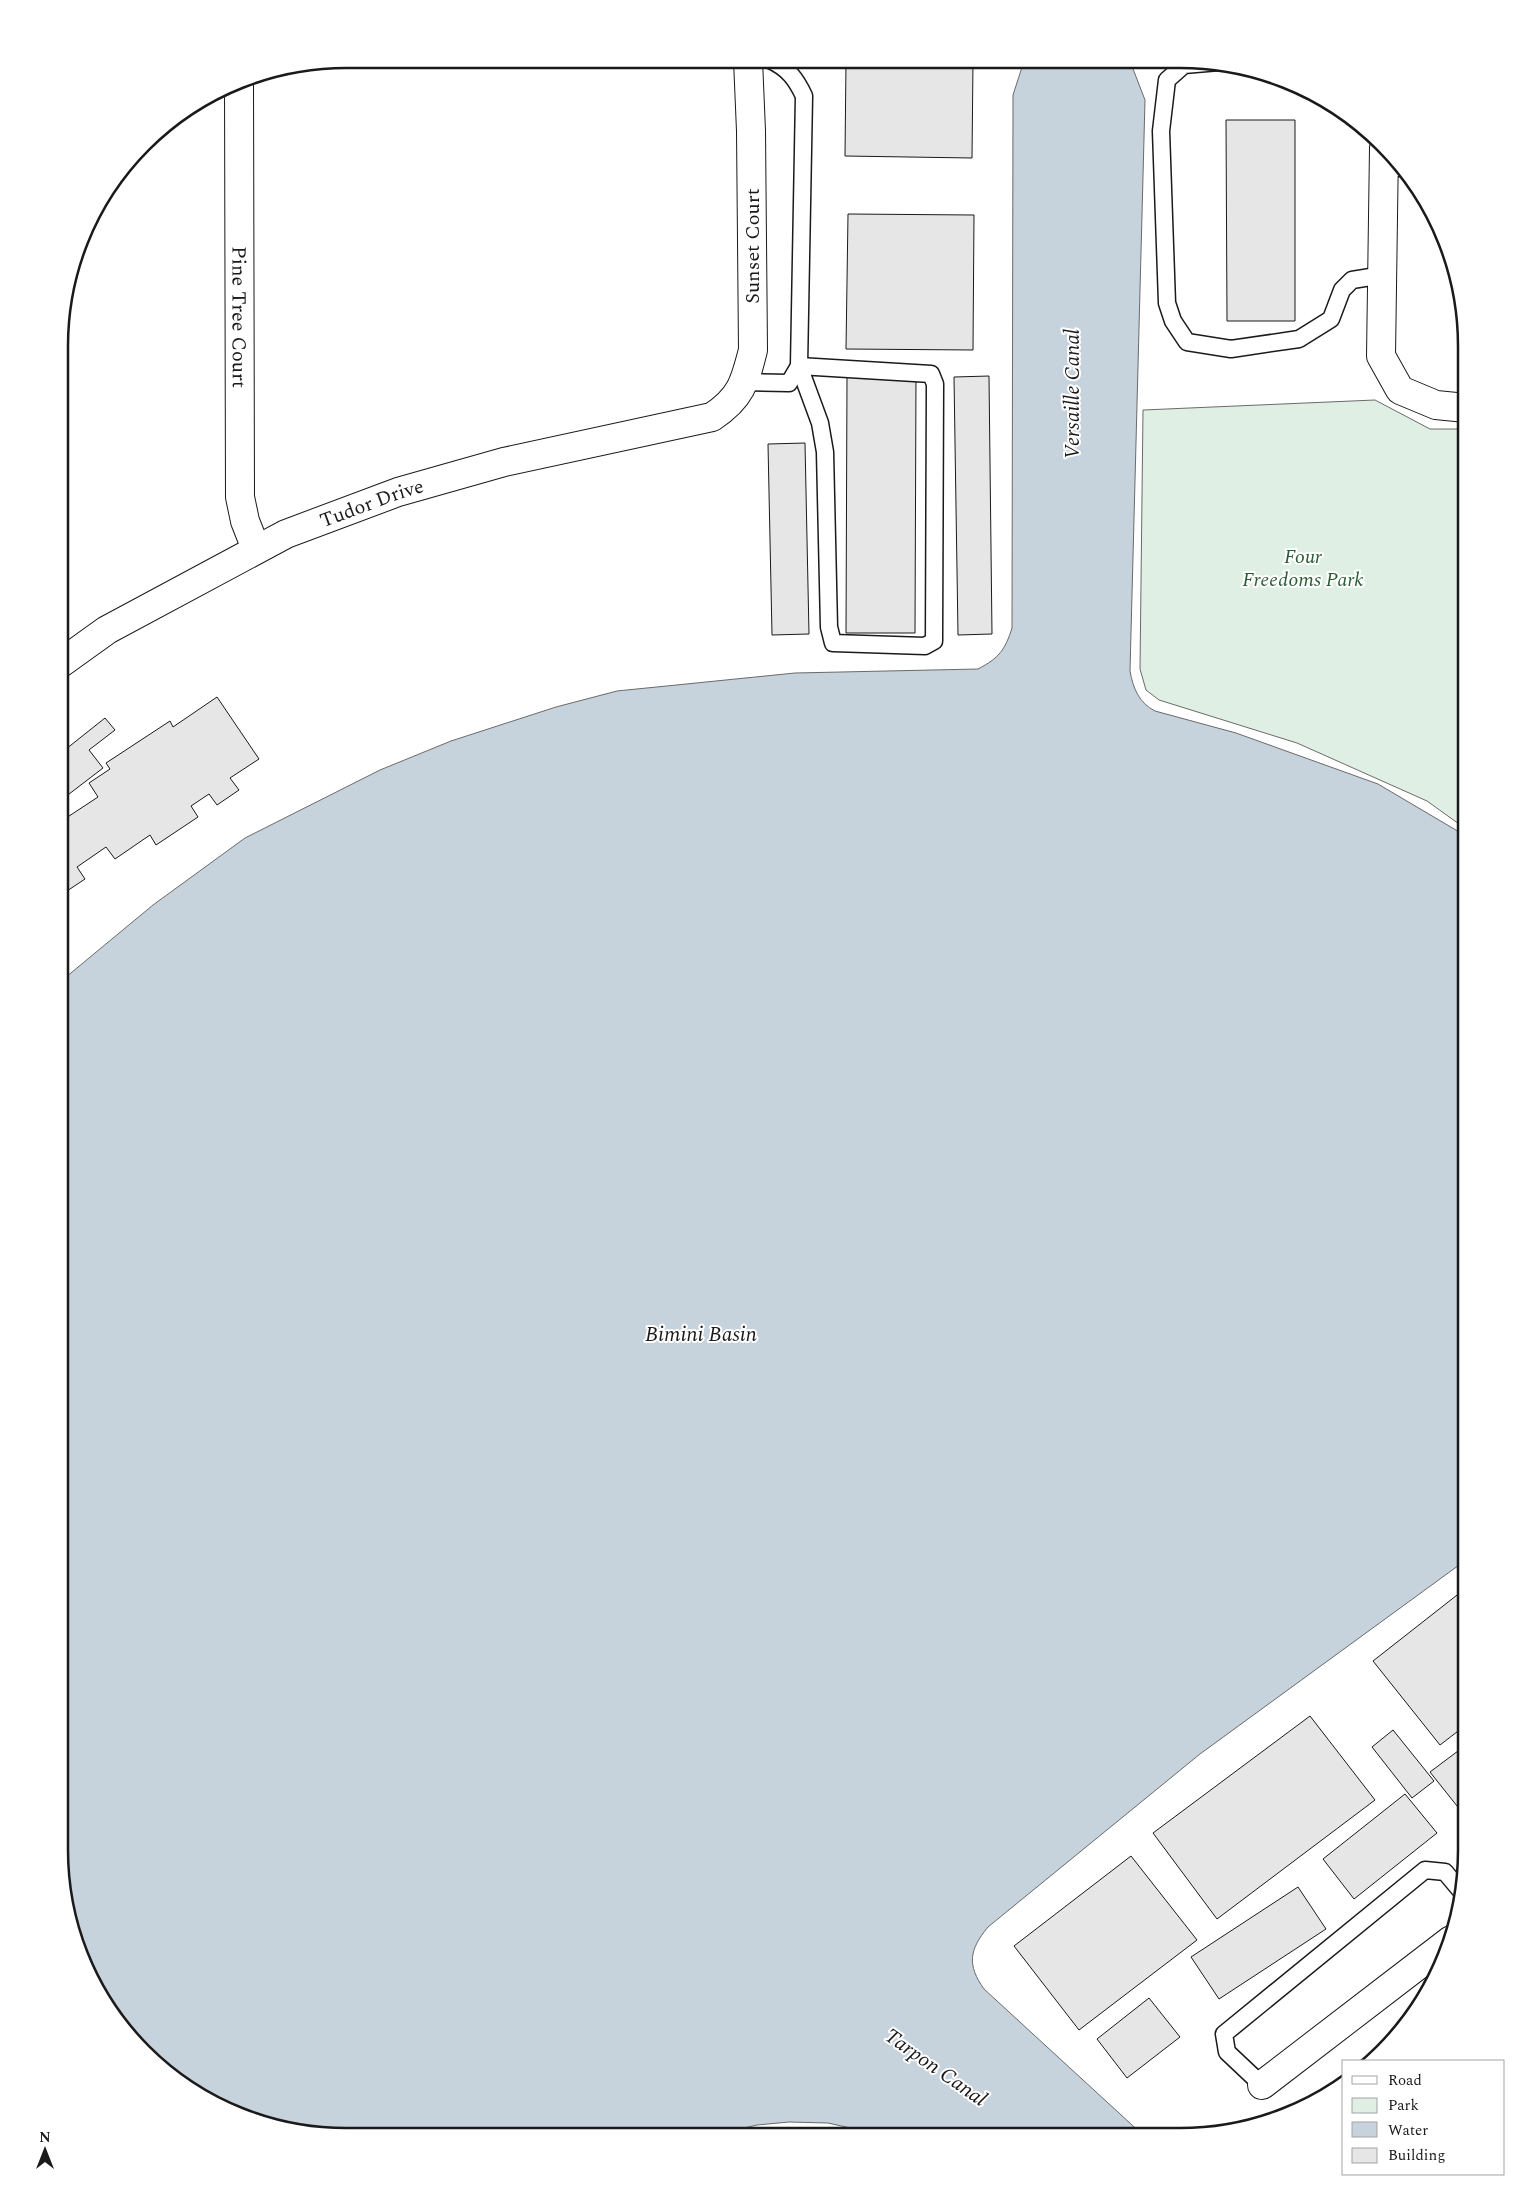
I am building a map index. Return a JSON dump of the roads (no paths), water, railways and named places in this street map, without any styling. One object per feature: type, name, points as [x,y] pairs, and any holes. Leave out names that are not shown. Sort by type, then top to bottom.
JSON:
[{"type":"street","name":"Sunset Court","points":[[712,417],[729,406],[740,391],[753,350],[751,131],[748,67]]},
{"type":"street","name":"Pine Tree Court","points":[[239,89],[240,497],[244,521],[256,549]]},
{"type":"street","points":[[1391,164],[1383,275],[1382,356],[1400,390],[1436,405],[1458,407]]},
{"type":"street","name":"Tudor Drive","points":[[67,659],[107,630],[256,549],[286,534],[398,492],[504,462],[712,417]]},
{"type":"street","points":[[1262,2085],[1439,1949]]},
{"type":"lane","points":[[783,67],[796,78],[804,96],[799,366],[820,423],[826,452],[829,627],[833,643],[925,646],[934,641],[935,384],[931,374],[799,366]]},
{"type":"lane","points":[[1178,67],[1167,80],[1161,131],[1167,303],[1173,321],[1187,342],[1231,348],[1299,339],[1332,319],[1342,290],[1352,280],[1383,275]]},
{"type":"lane","points":[[743,382],[788,383],[799,366]]},
{"type":"lane","points":[[1262,2085],[1227,2052],[1224,2034],[1425,1870],[1445,1872],[1455,1884]]},
{"type":"water","name":"Bimini Basin","points":[[1022,67],[1132,67],[1145,100],[1130,671],[1133,683],[1141,699],[1149,708],[1155,711],[1236,733],[1378,784],[1458,831],[1458,1566],[1200,1754],[988,1927],[977,1943],[974,1950],[973,1965],[984,1989],[1135,2128],[850,2128],[828,2123],[789,2122],[744,2128],[346,2128],[291,2122],[256,2113],[223,2099],[191,2081],[162,2059],[136,2033],[114,2004],[96,1972],[82,1939],[70,1886],[67,1850],[67,976],[153,905],[245,838],[380,770],[451,741],[556,707],[617,691],[795,673],[978,669],[996,657],[1004,648],[1012,628],[1013,95]]},
{"type":"water label","name":"Versaille Canal","points":[[1072,394]]},
{"type":"water label","name":"Tarpon Canal","points":[[936,2067]]},
{"type":"park label","name":"Four Freedoms Park","points":[[1303,568]]}]
